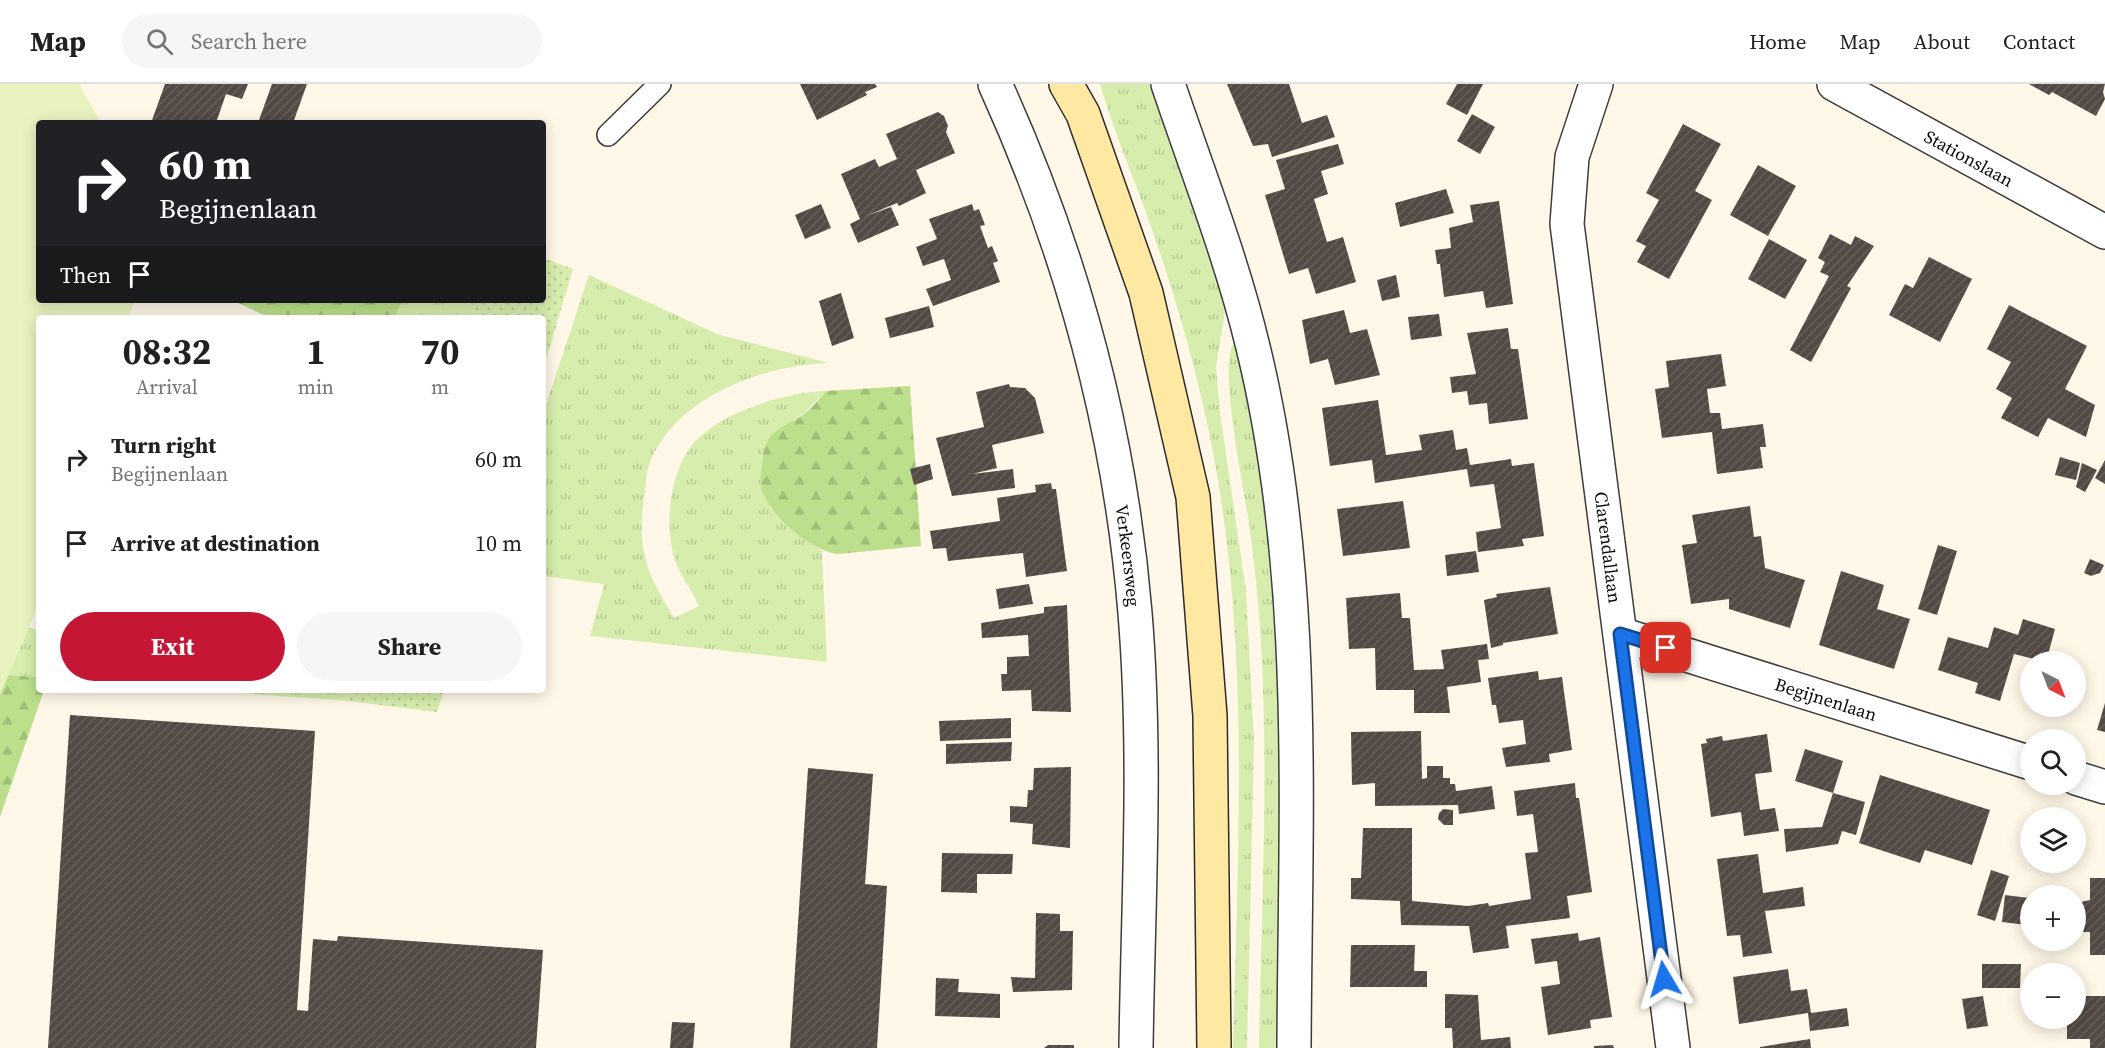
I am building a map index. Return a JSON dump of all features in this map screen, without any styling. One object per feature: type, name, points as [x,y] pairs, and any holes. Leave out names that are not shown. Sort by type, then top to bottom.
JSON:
[{"type":"main road","points":[[1066,84],[1081,99],[1146,293],[1193,497],[1210,717],[1214,1048]]},
{"type":"street","name":"Verkeersweg","points":[[995,84],[1036,181],[1072,288],[1103,403],[1119,490],[1135,612],[1139,688],[1141,760],[1136,1048]]},
{"type":"street","points":[[1168,84],[1253,347],[1277,476],[1293,627],[1294,1048]]},
{"type":"street","name":"Clarendallaan","points":[[1596,84],[1572,158],[1567,224],[1673,1048]]},
{"type":"street","name":"Stationslaan","points":[[1834,84],[2105,232]]},
{"type":"street","name":"Begijnenlaan","points":[[1620,634],[2020,760]]},
{"type":"street","points":[[2086,781],[2105,787]]},
{"type":"lane","points":[[608,135],[660,84]]},
{"type":"green space","points":[[0,84],[79,84],[99,120],[36,120],[36,303],[134,303],[129,315],[36,315],[36,610],[0,695]]},
{"type":"green space","points":[[1100,84],[1148,84],[1152,87],[1226,306],[1216,367],[1220,413],[1246,591],[1254,743],[1247,1048],[1233,1048],[1239,742],[1232,589],[1223,513],[1205,413],[1180,317],[1151,226]]},
{"type":"green space","points":[[546,259],[573,269],[546,359],[546,315],[472,315],[476,303],[546,303]]},
{"type":"green space","points":[[589,275],[717,334],[829,363],[803,365],[750,378],[725,388],[701,402],[680,419],[663,439],[650,462],[642,514],[643,545],[648,568],[674,618],[699,606],[678,567],[673,553],[670,525],[674,482],[693,444],[720,422],[736,413],[792,395],[826,391],[805,412],[776,433],[760,486],[771,508],[822,551],[827,662],[590,636],[604,584],[546,576],[546,405]]},
{"type":"green space","points":[[238,303],[401,303],[396,315],[264,315]]},
{"type":"green space","points":[[401,303],[476,303],[472,315],[396,315]]},
{"type":"green space","points":[[1233,344],[1243,373],[1264,484],[1279,644],[1283,806],[1279,1048],[1259,1048],[1265,785],[1262,653],[1249,523],[1231,403],[1229,358]]},
{"type":"green space","points":[[910,386],[921,546],[838,554],[816,546],[792,530],[772,509],[761,488],[763,457],[770,437],[807,411],[826,391]]},
{"type":"green space","points":[[29,627],[36,630],[36,677],[8,675]]},
{"type":"green space","points":[[8,675],[36,677],[36,693],[43,693],[0,817],[0,695]]},
{"type":"green space","points":[[242,693],[351,693],[349,701]]},
{"type":"green space","points":[[351,693],[443,693],[437,712],[349,701]]},
{"type":"building","points":[[165,84],[248,84],[242,99],[226,94],[217,120],[152,120]]},
{"type":"building","points":[[272,84],[307,84],[294,120],[259,120]]},
{"type":"building","points":[[800,84],[875,84],[877,87],[865,92],[867,95],[817,120]]},
{"type":"building","points":[[1227,84],[1289,84],[1302,123],[1327,115],[1335,137],[1272,157],[1268,144],[1253,146]]},
{"type":"building","points":[[1457,84],[1483,84],[1467,115],[1446,104]]},
{"type":"building","points":[[2029,84],[2105,84],[2103,92],[2105,99],[2096,116],[2052,92],[2049,95]]},
{"type":"building","points":[[938,112],[944,116],[948,126],[946,132],[955,153],[916,170],[926,193],[899,206],[897,203],[866,216],[891,207],[899,225],[858,243],[850,224],[860,219],[841,174],[875,159],[879,167],[897,159],[886,134]]},
{"type":"building","points":[[1472,114],[1495,127],[1480,154],[1457,141]]},
{"type":"building","points":[[1683,124],[1721,144],[1695,191],[1712,200],[1669,279],[1637,262],[1646,246],[1636,241],[1659,200],[1646,193]]},
{"type":"building","points":[[1338,144],[1344,164],[1321,171],[1328,194],[1314,199],[1327,242],[1343,237],[1356,282],[1316,294],[1308,268],[1289,274],[1265,195],[1285,189],[1276,160]]},
{"type":"building","points":[[1758,165],[1796,186],[1768,236],[1730,215]]},
{"type":"building","points":[[1446,189],[1454,213],[1400,227],[1395,203]]},
{"type":"building","points":[[1499,201],[1513,304],[1486,308],[1483,291],[1444,297],[1440,264],[1437,264],[1435,250],[1451,248],[1449,228],[1473,222],[1470,205]]},
{"type":"building","points":[[821,204],[831,228],[805,239],[795,215]]},
{"type":"building","points":[[972,204],[974,211],[979,209],[985,225],[980,226],[988,248],[992,246],[998,261],[993,263],[1000,282],[933,306],[926,289],[951,280],[944,259],[923,266],[916,247],[937,239],[929,219]]},
{"type":"building","points":[[1830,234],[1851,245],[1855,236],[1874,246],[1847,286],[1851,288],[1811,362],[1790,350],[1829,276],[1820,272],[1825,262],[1818,258]]},
{"type":"building","points":[[1769,239],[1807,260],[1785,299],[1748,279]]},
{"type":"building","points":[[1929,257],[1972,279],[1940,342],[1889,315],[1905,284],[1913,288]]},
{"type":"building","points":[[1396,275],[1400,297],[1382,301],[1377,280]]},
{"type":"building","points":[[841,293],[854,338],[832,346],[819,301]]},
{"type":"building","points":[[2009,305],[2087,346],[2065,389],[2095,405],[2086,437],[2048,418],[2038,437],[2001,418],[2012,398],[1996,389],[2011,362],[1987,349]]},
{"type":"building","points":[[929,306],[934,327],[890,338],[885,318]]},
{"type":"building","points":[[1344,310],[1350,333],[1367,329],[1380,375],[1335,385],[1328,359],[1310,364],[1302,320]]},
{"type":"building","points":[[1439,314],[1442,336],[1411,340],[1408,317]]},
{"type":"building","points":[[1508,328],[1511,349],[1518,349],[1528,419],[1489,424],[1487,403],[1469,405],[1467,391],[1452,393],[1450,377],[1476,374],[1467,333]]},
{"type":"building","points":[[1721,354],[1726,386],[1707,389],[1710,413],[1720,413],[1722,429],[1763,424],[1766,447],[1760,447],[1763,468],[1717,474],[1712,432],[1662,438],[1655,389],[1669,387],[1666,361]]},
{"type":"building","points":[[1009,384],[1010,387],[1025,388],[1035,398],[1044,433],[992,445],[997,468],[972,474],[1013,469],[1015,488],[952,496],[936,438],[984,427],[976,392]]},
{"type":"building","points":[[1378,400],[1386,455],[1422,450],[1419,435],[1453,430],[1456,450],[1467,448],[1470,465],[1511,459],[1512,466],[1534,463],[1544,536],[1522,539],[1524,546],[1478,552],[1476,532],[1501,528],[1494,484],[1470,487],[1467,469],[1375,483],[1372,460],[1330,466],[1322,408]]},
{"type":"building","points":[[2060,457],[2080,463],[2076,480],[2055,475]]},
{"type":"building","points":[[2105,460],[2105,484],[2095,478]]},
{"type":"building","points":[[2082,463],[2097,470],[2085,492],[2076,487]]},
{"type":"building","points":[[930,464],[933,479],[914,485],[910,469]]},
{"type":"building","points":[[1051,483],[1052,489],[1056,489],[1067,571],[1026,577],[1023,553],[948,561],[946,548],[933,549],[930,531],[1000,521],[997,498],[1036,492],[1035,485]]},
{"type":"building","points":[[1403,501],[1410,548],[1343,556],[1337,509]]},
{"type":"building","points":[[1750,506],[1754,537],[1761,536],[1765,568],[1805,580],[1790,628],[1729,609],[1729,599],[1691,604],[1682,545],[1697,543],[1692,515]]},
{"type":"building","points":[[1938,545],[1957,551],[1937,615],[1918,609]]},
{"type":"building","points":[[1476,551],[1479,572],[1447,576],[1445,555]]},
{"type":"building","points":[[2090,559],[2104,565],[2100,573],[2091,576],[2084,573]]},
{"type":"building","points":[[1841,571],[1884,585],[1877,609],[1910,619],[1894,669],[1819,645]]},
{"type":"building","points":[[1029,584],[1033,604],[999,609],[996,589]]},
{"type":"building","points":[[1550,587],[1558,634],[1503,643],[1503,645],[1491,648],[1484,600],[1497,597],[1496,594]]},
{"type":"building","points":[[1400,593],[1402,618],[1410,618],[1414,670],[1444,669],[1441,650],[1487,644],[1489,659],[1478,660],[1481,682],[1447,687],[1450,713],[1414,713],[1414,690],[1376,690],[1375,648],[1349,649],[1346,598]]},
{"type":"building","points":[[1067,605],[1071,712],[1032,711],[1031,690],[1002,691],[1001,674],[1007,674],[1007,657],[1029,656],[1028,635],[982,638],[981,623],[1044,613],[1044,607]]},
{"type":"building","points":[[2023,619],[2055,629],[2049,651],[2020,651],[2020,656],[2014,654],[2000,701],[1975,693],[1978,683],[1938,670],[1948,637],[1988,648],[1994,627],[2018,635]]},
{"type":"building","points":[[1538,671],[1539,680],[1562,677],[1572,750],[1549,754],[1550,762],[1506,767],[1502,748],[1526,744],[1523,720],[1499,723],[1496,705],[1492,705],[1488,678]]},
{"type":"building","points":[[2105,703],[2105,732],[2097,730]]},
{"type":"building","points":[[70,715],[315,731],[297,1010],[308,1011],[313,939],[337,941],[338,936],[543,950],[536,1048],[48,1048]]},
{"type":"building","points":[[1011,718],[1011,738],[940,741],[939,721]]},
{"type":"building","points":[[1421,731],[1422,779],[1427,778],[1427,766],[1443,766],[1443,778],[1450,778],[1450,784],[1455,784],[1456,791],[1492,786],[1495,809],[1459,814],[1458,805],[1375,806],[1375,783],[1352,785],[1351,732]]},
{"type":"building","points":[[1767,734],[1772,772],[1755,774],[1760,810],[1775,808],[1779,831],[1744,836],[1741,812],[1711,817],[1701,744],[1707,743],[1706,739],[1722,736],[1723,741]]},
{"type":"building","points":[[1012,742],[1011,761],[946,764],[946,744]]},
{"type":"building","points":[[1805,749],[1843,761],[1833,793],[1795,781]]},
{"type":"building","points":[[1071,767],[1070,848],[1032,844],[1033,824],[1010,822],[1010,806],[1027,807],[1028,790],[1033,790],[1034,768]]},
{"type":"building","points":[[808,768],[873,774],[865,884],[887,886],[877,1048],[790,1048]]},
{"type":"building","points":[[1880,775],[1990,810],[1972,865],[1925,850],[1920,863],[1859,843]]},
{"type":"building","points":[[1575,783],[1592,892],[1567,896],[1570,918],[1506,926],[1509,948],[1473,953],[1469,926],[1401,925],[1400,901],[1351,899],[1351,878],[1361,878],[1363,828],[1412,828],[1412,901],[1468,906],[1488,903],[1489,906],[1531,899],[1525,853],[1538,852],[1533,814],[1517,816],[1514,791]]},
{"type":"building","points":[[1833,793],[1865,802],[1856,835],[1842,831],[1838,844],[1786,852],[1784,829],[1822,827]]},
{"type":"building","points":[[1443,809],[1453,810],[1453,825],[1444,825],[1438,819]]},
{"type":"building","points":[[942,853],[1013,854],[1012,874],[977,874],[977,893],[941,892]]},
{"type":"building","points":[[1758,854],[1763,893],[1803,887],[1805,906],[1765,911],[1772,953],[1743,957],[1740,935],[1727,936],[1717,859]]},
{"type":"building","points":[[1991,870],[2009,876],[1995,921],[1977,915]]},
{"type":"building","points":[[2090,878],[2105,878],[2105,955],[2090,955],[2090,932],[2086,932],[2086,901],[2090,900]]},
{"type":"building","points":[[2005,895],[2020,897],[2020,924],[2002,922]]},
{"type":"building","points":[[1036,913],[1060,914],[1060,931],[1073,931],[1072,990],[1013,992],[1011,977],[1035,978]]},
{"type":"building","points":[[1578,933],[1579,941],[1600,937],[1612,1017],[1590,1020],[1591,1028],[1548,1035],[1541,987],[1560,984],[1557,961],[1535,964],[1531,939]]},
{"type":"building","points":[[1351,945],[1415,945],[1414,971],[1427,971],[1427,987],[1350,987]]},
{"type":"building","points":[[1982,964],[2020,964],[2020,988],[1982,988]]},
{"type":"building","points":[[1788,969],[1791,991],[1807,989],[1811,1013],[1847,1008],[1849,1026],[1810,1031],[1808,1013],[1739,1024],[1733,977]]},
{"type":"building","points":[[936,978],[959,979],[958,992],[1000,994],[1000,1018],[935,1016]]},
{"type":"building","points":[[1445,994],[1478,995],[1481,1040],[1510,1037],[1511,1048],[1453,1048],[1452,1028],[1445,1028]]},
{"type":"building","points":[[1983,996],[1988,1026],[1967,1029],[1962,999]]},
{"type":"building","points":[[2086,996],[2105,996],[2105,1048],[2090,1048],[2090,1039],[2067,1039],[2067,1029],[2086,1029]]},
{"type":"building","points":[[672,1022],[695,1023],[693,1048],[670,1048]]},
{"type":"building","points":[[1810,1039],[1811,1048],[1760,1048],[1760,1047]]},
{"type":"building","points":[[1048,1045],[1074,1045],[1074,1048],[1044,1048]]},
{"type":"building","points":[[1613,1045],[1614,1048],[1594,1048],[1594,1046]]},
{"type":"route","points":[[1664,979],[1620,634],[1666,648]]}]
